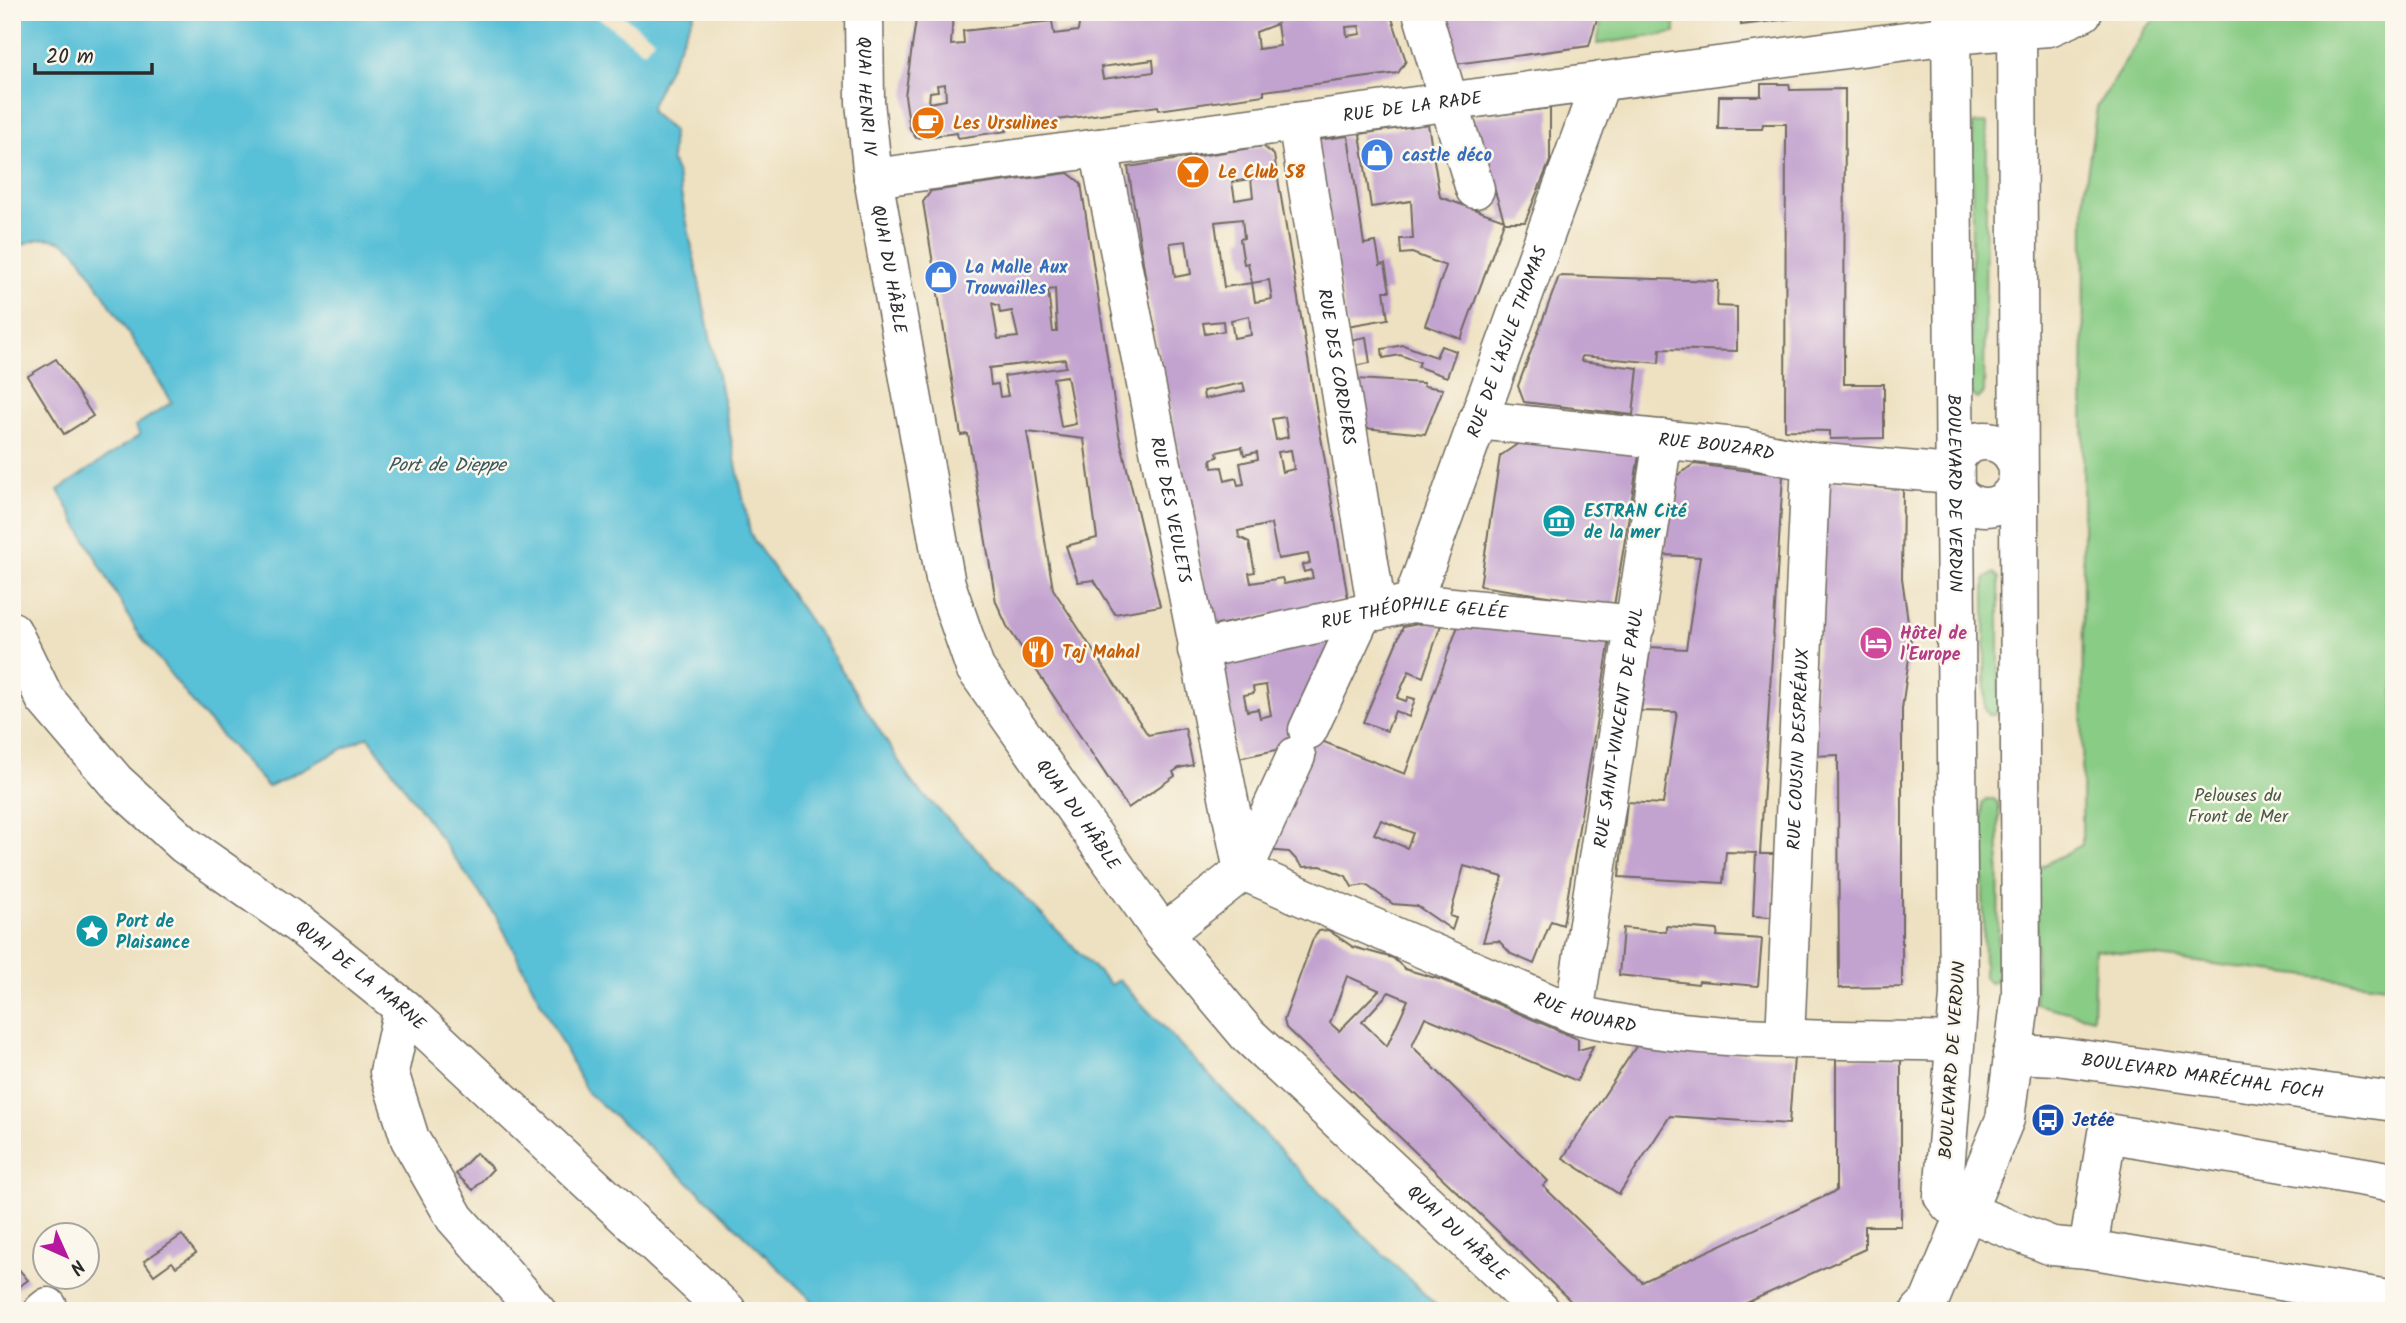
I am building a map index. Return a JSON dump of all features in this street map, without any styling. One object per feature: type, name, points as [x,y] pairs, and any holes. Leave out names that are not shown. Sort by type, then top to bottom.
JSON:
[{"type":"street","name":"QUAI HENRI IV","points":[[864,12],[865,102],[873,178]]},
{"type":"street","points":[[1422,12],[1475,189]]},
{"type":"street","name":"RUE DE LA RADE","points":[[873,178],[1601,81],[1951,24],[2017,21],[2049,27],[2083,12]]},
{"type":"street","points":[[1920,1311],[1929,1302],[2005,1119],[2021,995],[2017,21]]},
{"type":"street","name":"BOULEVARD DE VERDUN","points":[[1951,24],[1952,474],[1959,765],[1959,995],[1953,1042],[1944,1195],[1950,1205],[1968,1213]]},
{"type":"street","name":"RUE DE L'ASILE THOMAS","points":[[1243,871],[1302,743],[1384,609],[1478,420],[1601,81]]},
{"type":"street","name":"RUE DES CORDIERS","points":[[1297,122],[1363,527],[1384,609]]},
{"type":"street","name":"RUE DES VEULETS","points":[[1098,148],[1243,871]]},
{"type":"street","name":"QUAI DU HÂBLE","points":[[873,178],[946,584],[975,668],[1163,934],[1248,1035],[1541,1311]]},
{"type":"street","name":"RUE BOUZARD","points":[[1478,420],[1745,448],[1811,461],[1952,474]]},
{"type":"street","name":"RUE SAINT-VINCENT DE PAUL","points":[[1574,1014],[1663,439]]},
{"type":"street","name":"RUE COUSIN DESPRÉAUX","points":[[1785,1038],[1811,461]]},
{"type":"street","points":[[1952,474],[1960,496],[1979,507],[1991,507],[2010,496],[2018,474]]},
{"type":"street","name":"RUE THÉOPHILE GELÉE","points":[[1197,650],[1384,609],[1636,625]]},
{"type":"street","name":"QUAI DE LA MARNE","points":[[12,631],[45,699],[116,782],[185,845],[302,927],[402,1007],[727,1311]]},
{"type":"street","points":[[1959,765],[2019,765]]},
{"type":"street","points":[[1163,934],[1243,871]]},
{"type":"street","name":"RUE HOUARD","points":[[1243,871],[1574,1014],[1623,1026],[1785,1038],[1953,1042]]},
{"type":"street","points":[[402,1007],[389,1072],[410,1139],[455,1218],[537,1311]]},
{"type":"street","points":[[1953,1042],[1952,1051],[1959,1069],[1976,1078],[1994,1076],[2003,1070],[2012,1054]]},
{"type":"street","name":"BOULEVARD MARÉCHAL FOCH","points":[[2012,1054],[2057,1056],[2394,1102]]},
{"type":"street","points":[[2088,1249],[2107,1133],[2394,1182]]},
{"type":"street","points":[[1968,1213],[2052,1246],[2088,1249],[2394,1300]]},
{"type":"green space","points":[[1603,12],[1675,12],[1675,33],[1597,44]]},
{"type":"green space","name":"Pelouses du Front de Mer","points":[[2164,12],[2394,12],[2394,987],[2095,949],[2093,1018],[2035,1004],[2038,868],[2082,845],[2084,194],[2097,107],[2146,28]]},
{"type":"green space","points":[[1987,123],[1984,393],[1978,399],[1970,393],[1973,124]]},
{"type":"green space","points":[[1994,573],[1999,578],[1999,707],[1995,715],[1989,715],[1985,709],[1985,578]]},
{"type":"green space","points":[[1987,799],[1994,799],[1999,804],[1998,973],[1995,982],[1989,983],[1984,977],[1982,804]]},
{"type":"water","name":"Port de Dieppe","points":[[12,12],[695,12],[651,106],[651,112],[673,131],[671,161],[677,174],[750,532],[755,542],[822,639],[913,784],[1111,985],[1119,980],[1327,1200],[1442,1311],[823,1311],[705,1197],[586,1091],[498,919],[368,736],[268,787],[200,712],[136,630],[58,490],[140,435],[135,426],[172,402],[76,251],[60,241],[45,239],[29,242],[12,251]]},
{"type":"pier","points":[[591,12],[618,12],[654,39],[644,52]]},
{"type":"building","points":[[917,12],[953,12],[951,45],[964,44],[963,31],[1052,21],[1054,34],[1078,31],[1081,12],[1248,12],[1248,15],[1253,12],[1390,12],[1406,61],[1398,73],[1264,91],[1264,95],[1159,110],[1158,106],[1006,127],[1007,131],[958,138],[957,133],[916,138],[910,129],[905,96]],"holes":[[[1277,24],[1280,46],[1258,49],[1256,32]],[[1359,26],[1361,34],[1347,36],[1346,27]],[[1153,60],[1154,72],[1103,79],[1101,67]],[[945,84],[946,100],[929,103],[930,92],[938,91],[937,85]]]},
{"type":"building","points":[[1439,12],[1599,12],[1589,46],[1456,64]]},
{"type":"building","points":[[1741,12],[1810,12],[1810,16],[1741,25]]},
{"type":"building","points":[[1761,84],[1789,84],[1790,90],[1845,89],[1844,384],[1884,384],[1884,438],[1830,439],[1830,431],[1785,430],[1786,124],[1763,124],[1762,129],[1718,129],[1719,96],[1761,96]]},
{"type":"building","points":[[1550,108],[1550,161],[1525,222],[1504,222],[1461,339],[1425,325],[1446,266],[1412,253],[1401,254],[1400,239],[1413,239],[1411,201],[1371,207],[1360,134],[1428,124],[1440,197],[1504,220],[1472,118]]},
{"type":"building","points":[[1348,136],[1364,244],[1376,242],[1380,265],[1385,264],[1390,291],[1384,291],[1388,319],[1347,326],[1317,140]]},
{"type":"building","points":[[1263,146],[1274,155],[1348,599],[1212,626],[1149,300],[1128,167]],"holes":[[[1251,179],[1253,197],[1235,200],[1232,182]],[[1242,219],[1242,252],[1244,264],[1248,263],[1252,283],[1224,287],[1215,222]],[[1186,241],[1191,274],[1175,277],[1170,243]],[[1269,280],[1272,299],[1255,302],[1252,283]],[[1249,316],[1251,335],[1234,338],[1231,320]],[[1223,321],[1224,331],[1205,334],[1203,323]],[[1243,383],[1245,391],[1204,399],[1203,391]],[[1285,417],[1288,437],[1276,440],[1272,419]],[[1242,447],[1244,455],[1257,452],[1258,459],[1240,463],[1244,484],[1238,485],[1236,478],[1225,481],[1222,467],[1212,468],[1211,459],[1218,457],[1217,452]],[[1291,450],[1294,469],[1282,472],[1278,452]],[[1271,524],[1278,559],[1308,554],[1310,563],[1302,565],[1304,572],[1311,570],[1313,578],[1284,584],[1282,578],[1251,583],[1249,573],[1255,572],[1249,542],[1239,537],[1238,531]]]},
{"type":"building","points":[[1068,173],[1081,183],[1119,435],[1160,606],[1115,614],[1094,580],[1078,582],[1066,546],[1097,538],[1084,439],[1027,432],[1053,589],[1148,735],[1185,728],[1193,765],[1179,768],[1173,772],[1175,776],[1128,808],[1007,626],[996,602],[968,434],[961,435],[923,202],[931,191]],"holes":[[[1055,289],[1057,332],[1053,332],[1048,290]],[[992,303],[999,306],[1000,313],[1012,311],[1018,337],[998,339]],[[1065,359],[1066,367],[1004,376],[1008,396],[1000,397],[998,384],[991,385],[989,368]],[[1067,376],[1076,424],[1061,427],[1053,378]]]},
{"type":"building","points":[[1559,276],[1718,281],[1717,306],[1737,307],[1737,351],[1660,349],[1659,363],[1582,356],[1581,361],[1638,368],[1633,415],[1524,402],[1518,386]]},
{"type":"building","points":[[1366,337],[1370,363],[1354,366],[1350,340]]},
{"type":"building","points":[[1403,345],[1436,357],[1441,346],[1456,351],[1447,377],[1418,367],[1420,362],[1400,355],[1383,358],[1382,349]]},
{"type":"building","points":[[56,359],[93,416],[64,434],[28,376]]},
{"type":"building","points":[[1356,379],[1423,383],[1424,386],[1443,389],[1425,434],[1364,428]]},
{"type":"building","name":"ESTRAN Cité de la mer","points":[[1522,441],[1639,455],[1614,606],[1480,586],[1500,456]]},
{"type":"building","points":[[1694,464],[1783,475],[1760,854],[1774,854],[1772,917],[1753,916],[1756,853],[1726,852],[1723,883],[1619,877],[1627,802],[1663,804],[1677,712],[1641,711],[1650,647],[1686,649],[1700,557],[1664,555],[1675,477]]},
{"type":"building","points":[[1828,479],[1903,489],[1902,578],[1911,643],[1902,709],[1902,987],[1839,988],[1838,755],[1811,756]]},
{"type":"building","points":[[1443,619],[1423,677],[1409,671],[1397,698],[1406,701],[1408,697],[1415,699],[1409,717],[1395,711],[1387,731],[1363,722],[1403,627]]},
{"type":"building","points":[[1460,620],[1610,639],[1563,925],[1551,921],[1534,964],[1511,954],[1499,941],[1483,942],[1503,877],[1464,866],[1450,916],[1456,918],[1452,930],[1417,906],[1393,904],[1366,885],[1352,887],[1346,876],[1321,866],[1303,867],[1289,852],[1264,850],[1314,738],[1405,774]],"holes":[[[1381,820],[1413,833],[1407,848],[1374,834]]]},
{"type":"building","points":[[1333,640],[1295,746],[1238,758],[1220,661]],"holes":[[[1266,685],[1271,715],[1260,718],[1258,709],[1247,711],[1244,695],[1254,693],[1253,687]]]},
{"type":"building","points":[[1666,926],[1718,930],[1717,936],[1762,939],[1758,986],[1699,981],[1698,984],[1619,975],[1623,928],[1666,932]]},
{"type":"building","points":[[1328,930],[1353,947],[1393,958],[1405,969],[1442,980],[1578,1039],[1578,1050],[1593,1046],[1577,1081],[1425,1017],[1412,1046],[1548,1181],[1543,1186],[1642,1282],[1836,1191],[1836,1057],[1901,1057],[1901,1226],[1865,1226],[1865,1249],[1729,1311],[1581,1311],[1286,1028],[1284,1020],[1313,939],[1319,931]],"holes":[[[1347,976],[1379,990],[1339,1031],[1330,1023]],[[1389,992],[1408,1000],[1387,1046],[1362,1022]]]},
{"type":"building","points":[[1637,1045],[1794,1057],[1789,1124],[1670,1116],[1619,1194],[1563,1158]]},
{"type":"building","points":[[476,1153],[493,1169],[473,1190],[456,1174]]},
{"type":"building","points":[[182,1235],[196,1253],[176,1267],[172,1262],[154,1275],[144,1261]]},
{"type":"building","points":[[12,1261],[28,1280],[12,1292]]},
{"type":"place","name":"Les Ursulines","points":[[928,123]]},
{"type":"place","name":"castle déco","points":[[1377,155]]},
{"type":"place","name":"Le Club 58","points":[[1193,172]]},
{"type":"place","name":"La Malle Aux Trouvailles","points":[[941,277]]},
{"type":"place","name":"ESTRAN Cité de la mer","points":[[1559,521]]},
{"type":"place","name":"Hôtel de l'Europe","points":[[1876,643]]},
{"type":"place","name":"Taj Mahal","points":[[1038,652]]},
{"type":"place","name":"Port de Plaisance","points":[[92,931]]},
{"type":"place","name":"Jetée","points":[[2048,1120]]}]
